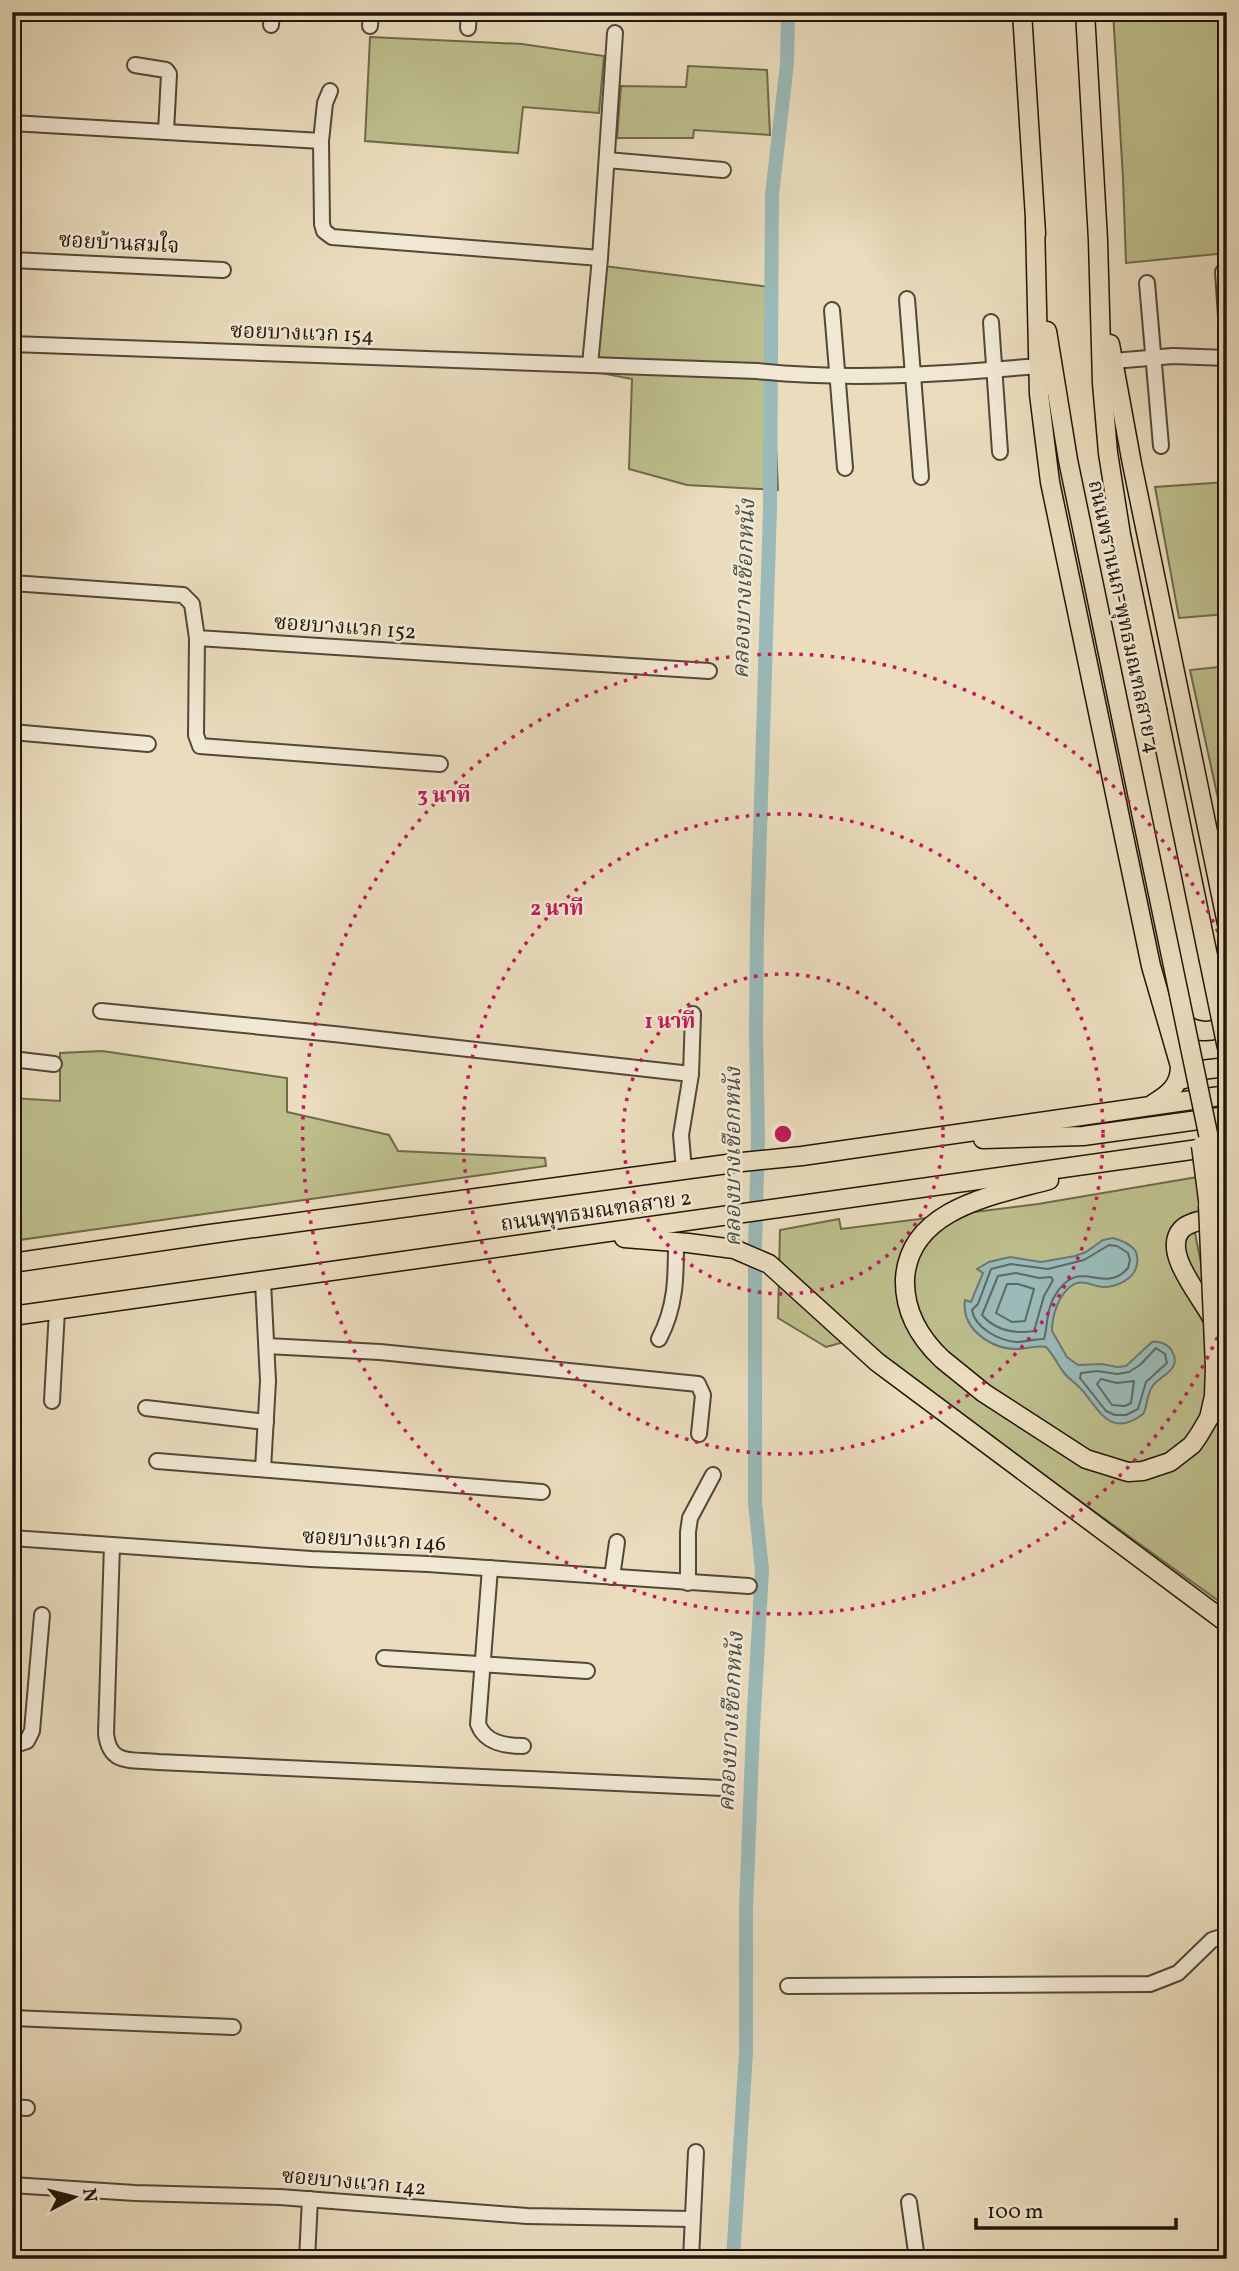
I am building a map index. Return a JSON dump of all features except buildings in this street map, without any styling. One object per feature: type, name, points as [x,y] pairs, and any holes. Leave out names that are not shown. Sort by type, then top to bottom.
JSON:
[{"type":"main road","name":"ถนนพรานนก-พุทธมณฑลสาย 4","points":[[1022,12],[1035,222],[1061,424],[1227,1225]]},
{"type":"main road","name":"ถนนพรานนก-พุทธมณฑลสาย 4","points":[[1085,12],[1102,383],[1111,477],[1227,1047]]},
{"type":"main road","points":[[1035,222],[1041,424],[1055,512],[1157,989],[1179,1059],[1178,1083]]},
{"type":"main road","points":[[1099,278],[1113,361],[1227,924]]},
{"type":"main road","points":[[1157,989],[1173,1014],[1191,1029],[1211,1031],[1227,1024]]},
{"type":"main road","points":[[1150,1106],[1196,1072],[1227,1067]]},
{"type":"main road","points":[[1199,1093],[1202,1161],[1208,1205],[1227,1298]]},
{"type":"main road","name":"ถนนพุทธมณฑลสาย 2","points":[[12,1263],[210,1234],[802,1156],[1227,1095]]},
{"type":"main road","points":[[927,1138],[1051,1138],[1227,1116]]},
{"type":"main road","name":"ถนนพุทธมณฑลสาย 2","points":[[12,1316],[1227,1145]]},
{"type":"main road","points":[[1124,1160],[975,1201],[943,1217],[929,1228],[909,1256],[905,1287],[907,1303],[921,1335],[942,1359],[985,1393],[1086,1459],[1128,1472],[1143,1471],[1170,1462],[1192,1445],[1209,1418],[1214,1396],[1215,1367],[1208,1205]]},
{"type":"main road","points":[[1227,1216],[1188,1224],[1179,1233],[1175,1246],[1181,1265],[1217,1326],[1227,1368]]},
{"type":"main road","points":[[595,1236],[734,1249],[769,1264],[883,1367],[1227,1623]]},
{"type":"street","points":[[468,28],[469,12]]},
{"type":"street","points":[[590,365],[615,33]]},
{"type":"street","points":[[135,65],[166,70],[169,74],[166,132]]},
{"type":"street","points":[[330,91],[325,103],[321,141],[322,224],[324,232],[332,237],[600,258]]},
{"type":"street","points":[[12,123],[321,141]]},
{"type":"street","points":[[607,160],[723,170]]},
{"type":"street","name":"ซอยบ้านสมใจ","points":[[12,260],[223,271]]},
{"type":"street","points":[[1223,272],[1227,331]]},
{"type":"street","points":[[1147,283],[1161,446]]},
{"type":"street","points":[[907,299],[920,477]]},
{"type":"street","points":[[832,310],[845,468]]},
{"type":"street","points":[[991,322],[1000,452]]},
{"type":"street","name":"ซอยบางแวก 154","points":[[12,344],[798,373],[836,377],[912,376],[1038,366]]},
{"type":"street","points":[[1113,361],[1154,357],[1227,358]]},
{"type":"street","points":[[12,583],[183,595],[192,604],[197,638],[196,735],[200,746],[440,764]]},
{"type":"street","name":"ซอยบางแวก 152","points":[[197,638],[709,671]]},
{"type":"street","points":[[12,732],[148,744]]},
{"type":"street","points":[[101,1011],[691,1074]]},
{"type":"street","points":[[684,1170],[681,1135],[691,1074],[693,1014]]},
{"type":"street","points":[[12,1059],[54,1064]]},
{"type":"street","points":[[659,1339],[676,1292],[676,1242]]},
{"type":"street","points":[[262,1282],[267,1346],[263,1469]]},
{"type":"street","points":[[52,1401],[57,1310]]},
{"type":"street","points":[[267,1346],[380,1352],[698,1384],[703,1395],[699,1434]]},
{"type":"street","points":[[146,1408],[266,1422]]},
{"type":"street","points":[[157,1461],[542,1492]]},
{"type":"street","points":[[688,1583],[690,1518],[713,1475]]},
{"type":"street","name":"ซอยบางแวก 146","points":[[12,1538],[742,1585]]},
{"type":"street","points":[[612,1577],[617,1542]]},
{"type":"street","points":[[112,1545],[106,1734],[107,1747],[118,1758],[158,1762],[440,1773],[548,1782],[723,1788]]},
{"type":"street","points":[[490,1568],[477,1715],[480,1729],[489,1738],[503,1745],[523,1746]]},
{"type":"street","points":[[12,1746],[27,1741],[32,1731],[42,1615]]},
{"type":"street","points":[[384,1658],[587,1671]]},
{"type":"street","points":[[788,1986],[1150,1984],[1178,1973],[1212,1940],[1227,1935]]},
{"type":"street","points":[[12,2018],[233,2027]]},
{"type":"street","points":[[691,2259],[696,2152]]},
{"type":"street","name":"ซอยบางแวก 142","points":[[12,2185],[135,2193],[310,2199],[527,2216],[692,2219]]},
{"type":"street","points":[[307,2259],[310,2199]]},
{"type":"street","points":[[909,2202],[917,2259]]},
{"type":"green space","points":[[1113,12],[1227,12],[1227,253],[1126,263]]},
{"type":"green space","points":[[370,37],[522,44],[604,56],[599,113],[523,107],[518,153],[365,141]]},
{"type":"green space","points":[[688,66],[767,70],[770,135],[694,130],[693,138],[617,138],[621,86],[686,87]]},
{"type":"green space","points":[[604,266],[769,287],[778,490],[687,485],[629,469],[632,379],[590,371]]},
{"type":"green space","points":[[1227,482],[1227,614],[1179,618],[1155,487]]},
{"type":"green space","points":[[1227,666],[1227,840],[1190,670]]},
{"type":"green space","points":[[102,1051],[287,1078],[287,1112],[389,1135],[398,1151],[545,1158],[546,1166],[12,1241],[12,1098],[60,1101],[60,1053]]},
{"type":"green space","points":[[1227,1172],[1227,1206],[1191,1213],[1227,1393],[1227,1607],[855,1339],[826,1347],[778,1318],[780,1230],[839,1219],[841,1229],[1038,1204]]},
{"type":"water","points":[[1113,1238],[1129,1245],[1135,1251],[1137,1262],[1133,1274],[1125,1281],[1108,1287],[1083,1283],[1071,1286],[1057,1307],[1052,1331],[1067,1357],[1078,1365],[1126,1366],[1152,1342],[1158,1342],[1170,1349],[1175,1358],[1172,1368],[1152,1387],[1143,1414],[1122,1424],[1114,1423],[1100,1413],[1065,1374],[1046,1347],[1007,1348],[988,1341],[973,1328],[965,1310],[965,1300],[971,1302],[983,1273],[977,1269],[989,1262],[1010,1257],[1041,1262],[1075,1256],[1103,1240]]},
{"type":"waterway","name":"คลองบางเชือกหนัง","points":[[733,2259],[746,2053],[746,1908],[762,1570],[755,1502],[757,929],[770,508],[772,195],[787,63],[788,12]]}]
